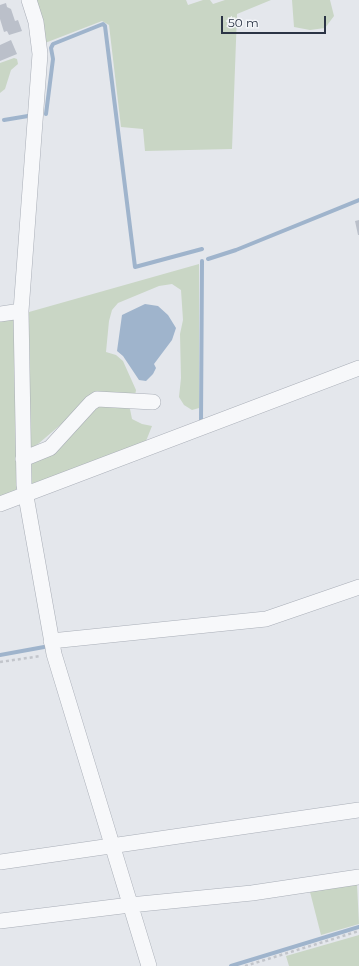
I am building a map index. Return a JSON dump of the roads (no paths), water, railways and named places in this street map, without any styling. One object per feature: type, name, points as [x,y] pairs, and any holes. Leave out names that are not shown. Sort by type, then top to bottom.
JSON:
[{"type":"street","points":[[28,0],[36,22],[40,54],[21,311],[23,459],[25,495],[52,648],[149,966]]},
{"type":"street","points":[[0,314],[21,311]]},
{"type":"street","points":[[0,504],[359,368]]},
{"type":"street","points":[[23,459],[50,448],[91,403],[97,399],[153,402]]},
{"type":"street","points":[[52,648],[266,619],[359,587]]},
{"type":"street","points":[[0,862],[359,810]]},
{"type":"street","points":[[0,921],[130,905],[252,893],[359,878]]},
{"type":"water","points":[[145,304],[158,306],[168,315],[176,328],[172,340],[154,364],[156,368],[153,374],[146,381],[139,380],[123,356],[117,351],[122,315]]},
{"type":"waterway","points":[[46,114],[53,59],[51,48],[53,44],[103,24],[105,26],[135,267],[202,249]]},
{"type":"waterway","points":[[4,120],[28,116]]},
{"type":"waterway","points":[[208,259],[236,250],[359,200]]},
{"type":"waterway","points":[[201,421],[202,261]]},
{"type":"waterway","points":[[0,655],[44,647]]},
{"type":"waterway","points":[[231,966],[359,927]]}]
